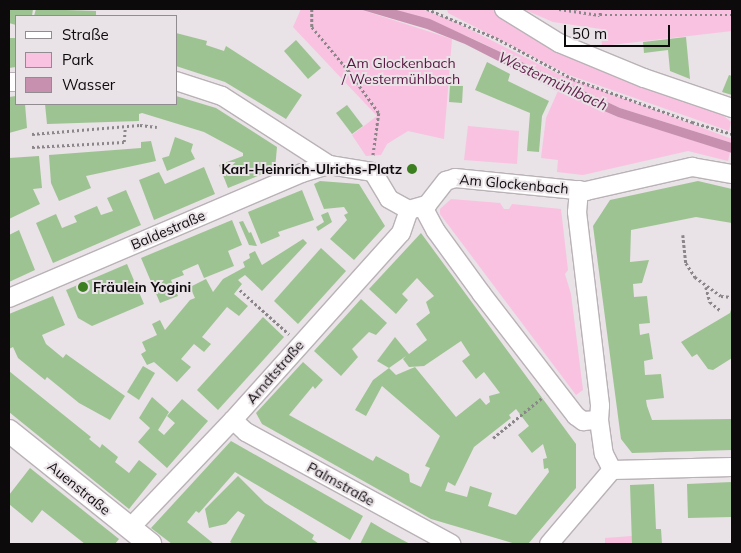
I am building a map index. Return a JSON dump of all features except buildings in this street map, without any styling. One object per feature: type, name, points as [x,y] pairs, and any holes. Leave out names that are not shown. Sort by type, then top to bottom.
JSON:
[{"type":"main road","name":"Auenstraße","points":[[9,431],[150,544]]},
{"type":"street","points":[[504,9],[559,43],[644,78],[732,108]]},
{"type":"street","points":[[178,82],[222,96],[329,165],[370,171],[377,175],[389,199],[416,208],[580,420],[598,420]]},
{"type":"street","name":"Baldestraße","points":[[9,298],[302,173],[329,165]]},
{"type":"street","points":[[579,190],[692,167],[732,174]]},
{"type":"street","name":"Am Glockenbach","points":[[416,208],[435,198],[446,181],[455,178],[579,190],[578,217],[600,406],[598,420],[604,454],[612,470]]},
{"type":"street","name":"Arndtstraße","points":[[130,528],[233,420],[300,343],[401,233],[416,208]]},
{"type":"street","name":"Palmstraße","points":[[233,420],[246,432],[451,544]]},
{"type":"street","points":[[549,544],[612,470],[732,467]]},
{"type":"path","points":[[312,9],[312,27],[348,70],[379,113],[370,171]]},
{"type":"path","points":[[427,9],[445,14],[573,79],[692,122],[732,134]]},
{"type":"path","points":[[444,9],[445,14]]},
{"type":"path","points":[[558,9],[600,16],[732,15]]},
{"type":"path","points":[[600,9],[600,16]]},
{"type":"path","points":[[32,134],[125,127],[157,127]]},
{"type":"path","points":[[32,148],[124,142],[125,127]]},
{"type":"path","points":[[683,235],[686,263],[706,287],[721,296],[732,297]]},
{"type":"path","points":[[706,287],[710,302],[721,311]]},
{"type":"path","points":[[240,290],[300,343]]},
{"type":"path","points":[[493,438],[554,388]]},
{"type":"green space","name":"Am Glockenbach / Westermühlbach","points":[[301,9],[359,9],[452,39],[444,139],[408,131],[387,144],[381,155],[366,156],[352,135],[377,116],[293,27]]},
{"type":"green space","points":[[393,9],[421,9],[447,18],[558,74],[732,139],[732,143],[620,108],[467,36]]},
{"type":"green space","points":[[447,9],[497,9],[719,112],[731,122],[729,131],[569,75],[448,13]]},
{"type":"green space","points":[[523,9],[732,9],[732,31],[602,46],[601,29],[553,22]]},
{"type":"green space","points":[[558,91],[618,117],[730,152],[728,161],[688,151],[583,175],[557,172],[558,160],[541,158],[546,118]]},
{"type":"green space","points":[[468,126],[519,131],[517,164],[464,160]]},
{"type":"green space","points":[[451,199],[500,203],[504,209],[509,209],[512,204],[561,209],[568,270],[565,274],[571,294],[583,390],[576,395],[440,214],[440,209]]},
{"type":"green space","points":[[632,536],[632,544],[605,544],[605,538]]},
{"type":"water","name":"Westermühlbach","points":[[359,9],[393,9],[430,19],[620,108],[732,143],[732,153],[618,117],[551,88],[465,44],[427,29]]},
{"type":"place","name":"Karl-Heinrich-Ulrichs-Platz","points":[[412,169]]},
{"type":"place","name":"Fräulein Yogini","points":[[83,287]]}]
